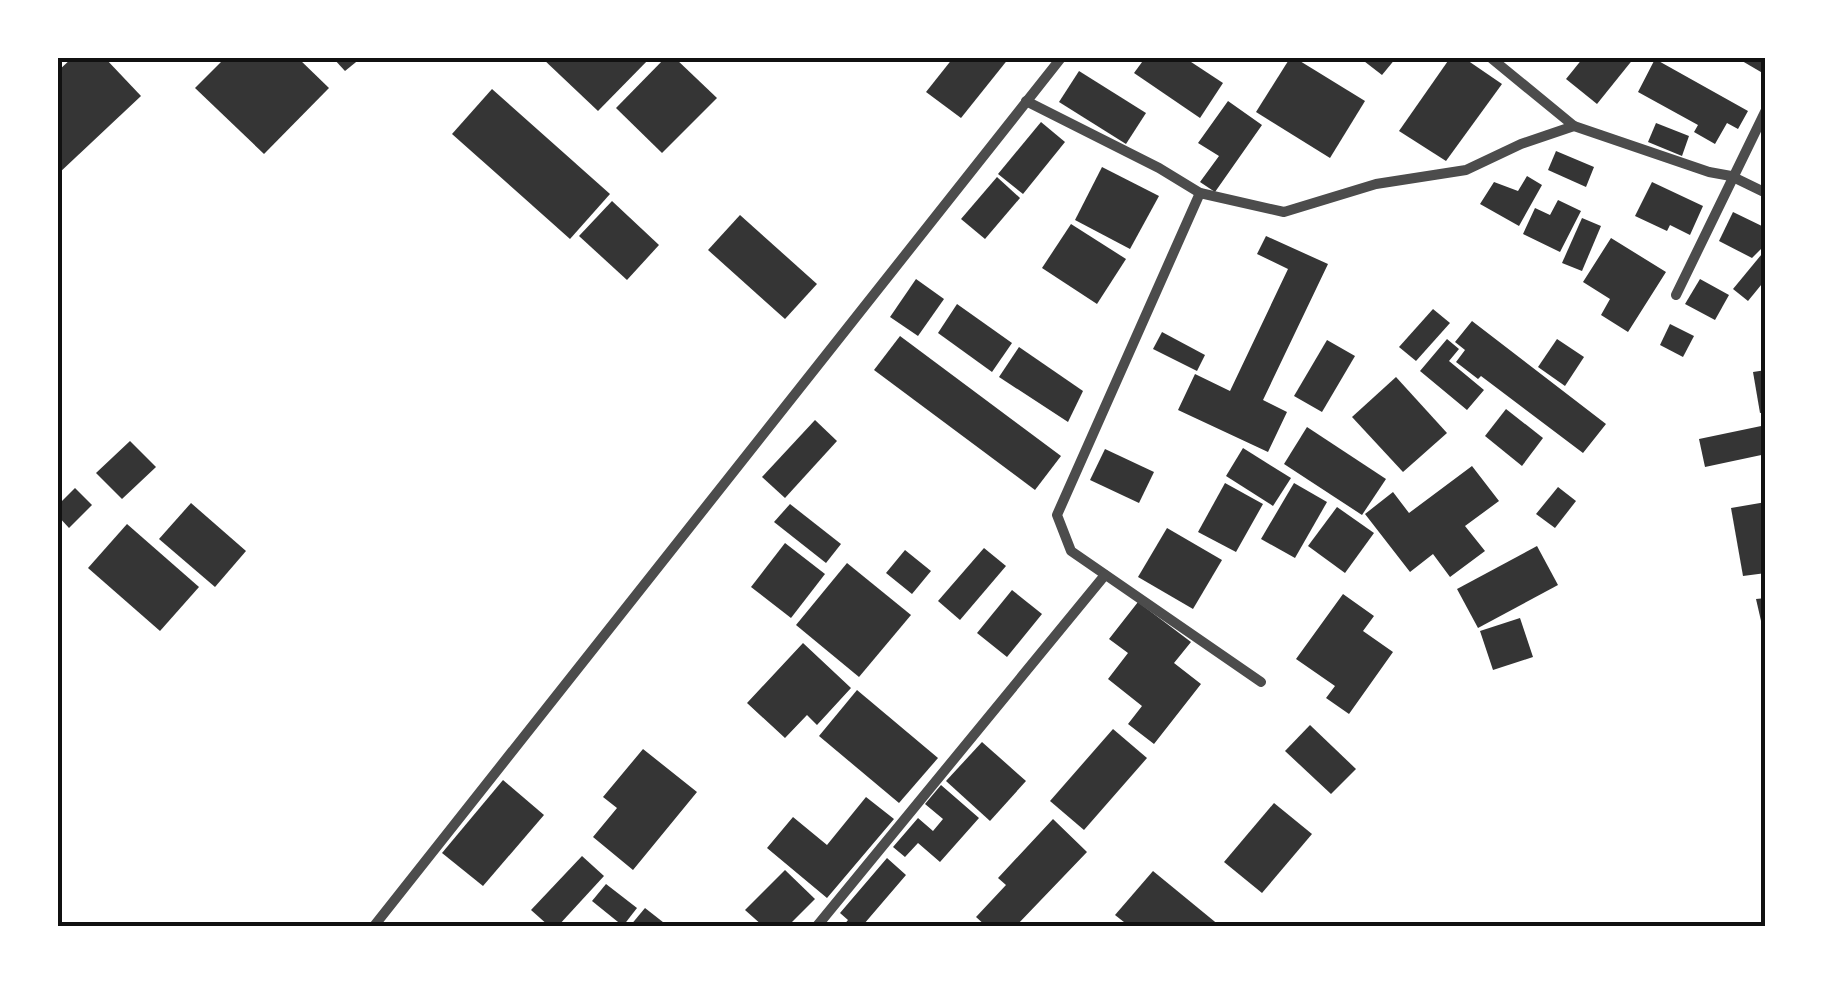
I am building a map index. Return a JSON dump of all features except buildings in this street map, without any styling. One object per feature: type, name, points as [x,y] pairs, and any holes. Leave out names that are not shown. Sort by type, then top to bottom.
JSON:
[{"type":"street","points":[[374,926],[1061,58]]},
{"type":"street","points":[[1491,58],[1574,126],[1731,176],[1766,193]]},
{"type":"street","points":[[1026,102],[1159,168],[1200,194],[1284,212],[1376,184],[1466,170],[1521,144],[1574,126]]},
{"type":"street","points":[[1676,294],[1766,110]]},
{"type":"street","points":[[1200,194],[1058,515],[1071,551],[1261,682]]},
{"type":"street","points":[[817,926],[1105,575]]}]
